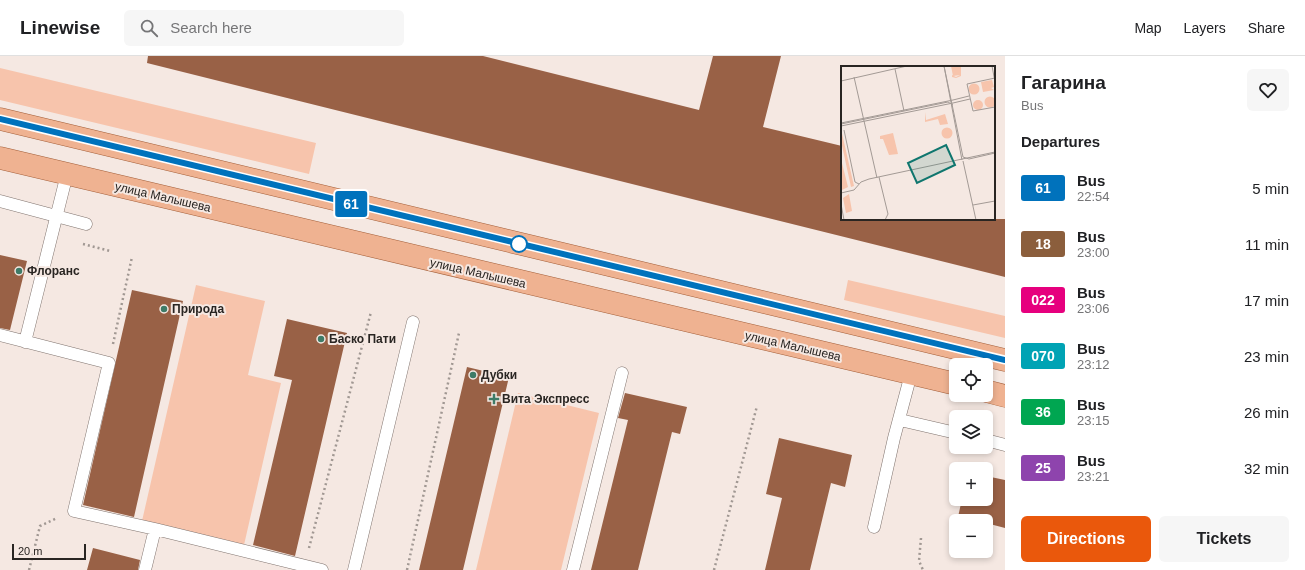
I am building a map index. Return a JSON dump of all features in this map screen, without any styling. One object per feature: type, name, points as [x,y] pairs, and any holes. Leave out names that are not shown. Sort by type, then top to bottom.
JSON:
[{"type":"main road","points":[[0,119],[1005,360]]},
{"type":"main road","name":"улица Малышева","points":[[0,158],[949,382]]},
{"type":"main road","points":[[993,393],[1005,396]]},
{"type":"lane","points":[[25,342],[67,174]]},
{"type":"lane","points":[[0,201],[86,224]]},
{"type":"lane","points":[[354,570],[413,322]]},
{"type":"lane","points":[[0,335],[109,363],[74,511],[155,529],[322,570]]},
{"type":"lane","points":[[573,570],[622,373]]},
{"type":"lane","points":[[874,527],[911,374]]},
{"type":"lane","points":[[900,420],[949,431]]},
{"type":"lane","points":[[993,442],[1005,445]]},
{"type":"lane","points":[[145,570],[155,529]]},
{"type":"path","points":[[76,242],[110,251]]},
{"type":"path","points":[[109,363],[132,257]]},
{"type":"path","points":[[305,566],[371,312]]},
{"type":"path","points":[[407,570],[459,333]]},
{"type":"path","points":[[714,570],[757,406]]},
{"type":"path","points":[[29,570],[40,526],[74,511]]},
{"type":"path","points":[[921,538],[919,561],[923,570]]},
{"type":"shaded area","points":[[0,68],[316,143],[309,174],[0,100]]},
{"type":"shaded area","points":[[848,280],[1005,316],[1005,338],[844,300]]},
{"type":"shaded area","points":[[196,285],[265,301],[248,375],[281,383],[244,545],[142,521]]},
{"type":"shaded area","points":[[518,393],[599,413],[561,570],[476,570]]},
{"type":"building","points":[[148,56],[483,56],[699,110],[713,56],[781,56],[763,127],[841,146],[841,220],[1005,219],[1005,277],[147,63]]},
{"type":"building","points":[[0,255],[27,261],[10,330],[0,328]]},
{"type":"building","points":[[132,290],[183,301],[134,517],[83,505]]},
{"type":"building","points":[[287,319],[347,333],[295,556],[253,545],[292,380],[274,376]]},
{"type":"building","points":[[467,367],[509,377],[463,570],[419,570]]},
{"type":"building","points":[[625,393],[687,407],[680,434],[672,432],[638,570],[591,570],[628,420],[618,418]]},
{"type":"building","points":[[779,438],[852,455],[845,487],[831,483],[810,570],[765,570],[782,498],[766,494]]},
{"type":"building","points":[[993,477],[1005,480],[1005,528],[993,525],[993,514],[959,514],[960,506],[993,506]]},
{"type":"building","points":[[93,548],[140,560],[138,570],[87,570]]},
{"type":"bus line","name":"61","points":[[0,119],[1005,360]]},
{"type":"place","name":"Флоранс","points":[[19,271]]},
{"type":"place","name":"Природа","points":[[164,309]]},
{"type":"place","name":"Баско Пати","points":[[321,339]]},
{"type":"place","name":"Дубки","points":[[473,375]]},
{"type":"place","name":"Вита Экспресс","points":[[494,399]]}]
